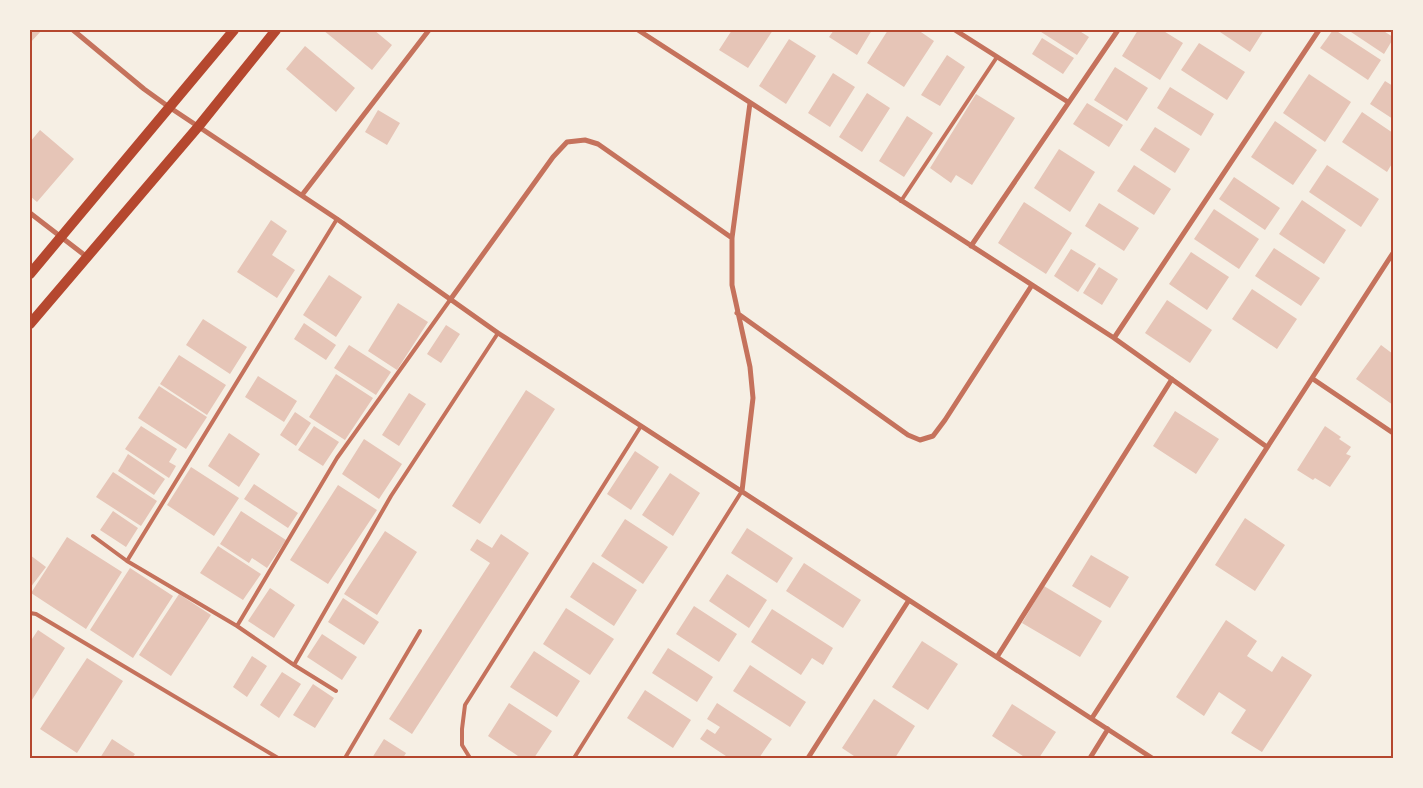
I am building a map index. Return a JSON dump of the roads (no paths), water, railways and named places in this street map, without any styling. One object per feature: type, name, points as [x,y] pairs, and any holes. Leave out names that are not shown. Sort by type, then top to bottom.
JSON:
[{"type":"main road","points":[[30,274],[234,30]]},
{"type":"main road","points":[[30,324],[198,126],[276,30]]},
{"type":"street","points":[[73,30],[144,89],[169,107],[337,219],[498,333],[1152,758]]},
{"type":"street","points":[[302,195],[429,30]]},
{"type":"street","points":[[638,30],[1114,338],[1267,447]]},
{"type":"street","points":[[955,30],[1068,102]]},
{"type":"street","points":[[971,246],[1118,30]]},
{"type":"street","points":[[1114,338],[1319,30]]},
{"type":"street","points":[[742,491],[753,398],[750,368],[732,285],[732,238],[750,102]]},
{"type":"street","points":[[450,300],[553,157],[567,142],[585,140],[598,144],[732,238]]},
{"type":"street","points":[[30,213],[87,257]]},
{"type":"street","points":[[1092,718],[1393,253]]},
{"type":"street","points":[[737,313],[908,435],[920,440],[933,436],[945,420],[1032,285]]},
{"type":"street","points":[[1312,379],[1393,432]]},
{"type":"street","points":[[997,657],[1172,380]]},
{"type":"street","points":[[808,758],[909,600]]},
{"type":"street","points":[[1090,758],[1108,729]]},
{"type":"lane","points":[[901,201],[997,57]]},
{"type":"lane","points":[[127,561],[337,219]]},
{"type":"lane","points":[[237,626],[337,458],[450,300]]},
{"type":"lane","points":[[294,665],[391,496],[498,333]]},
{"type":"lane","points":[[470,758],[462,745],[465,705],[641,426]]},
{"type":"lane","points":[[574,758],[742,491]]},
{"type":"lane","points":[[93,536],[127,561],[237,626],[336,691]]},
{"type":"lane","points":[[30,612],[278,758]]},
{"type":"lane","points":[[345,758],[420,631]]}]
